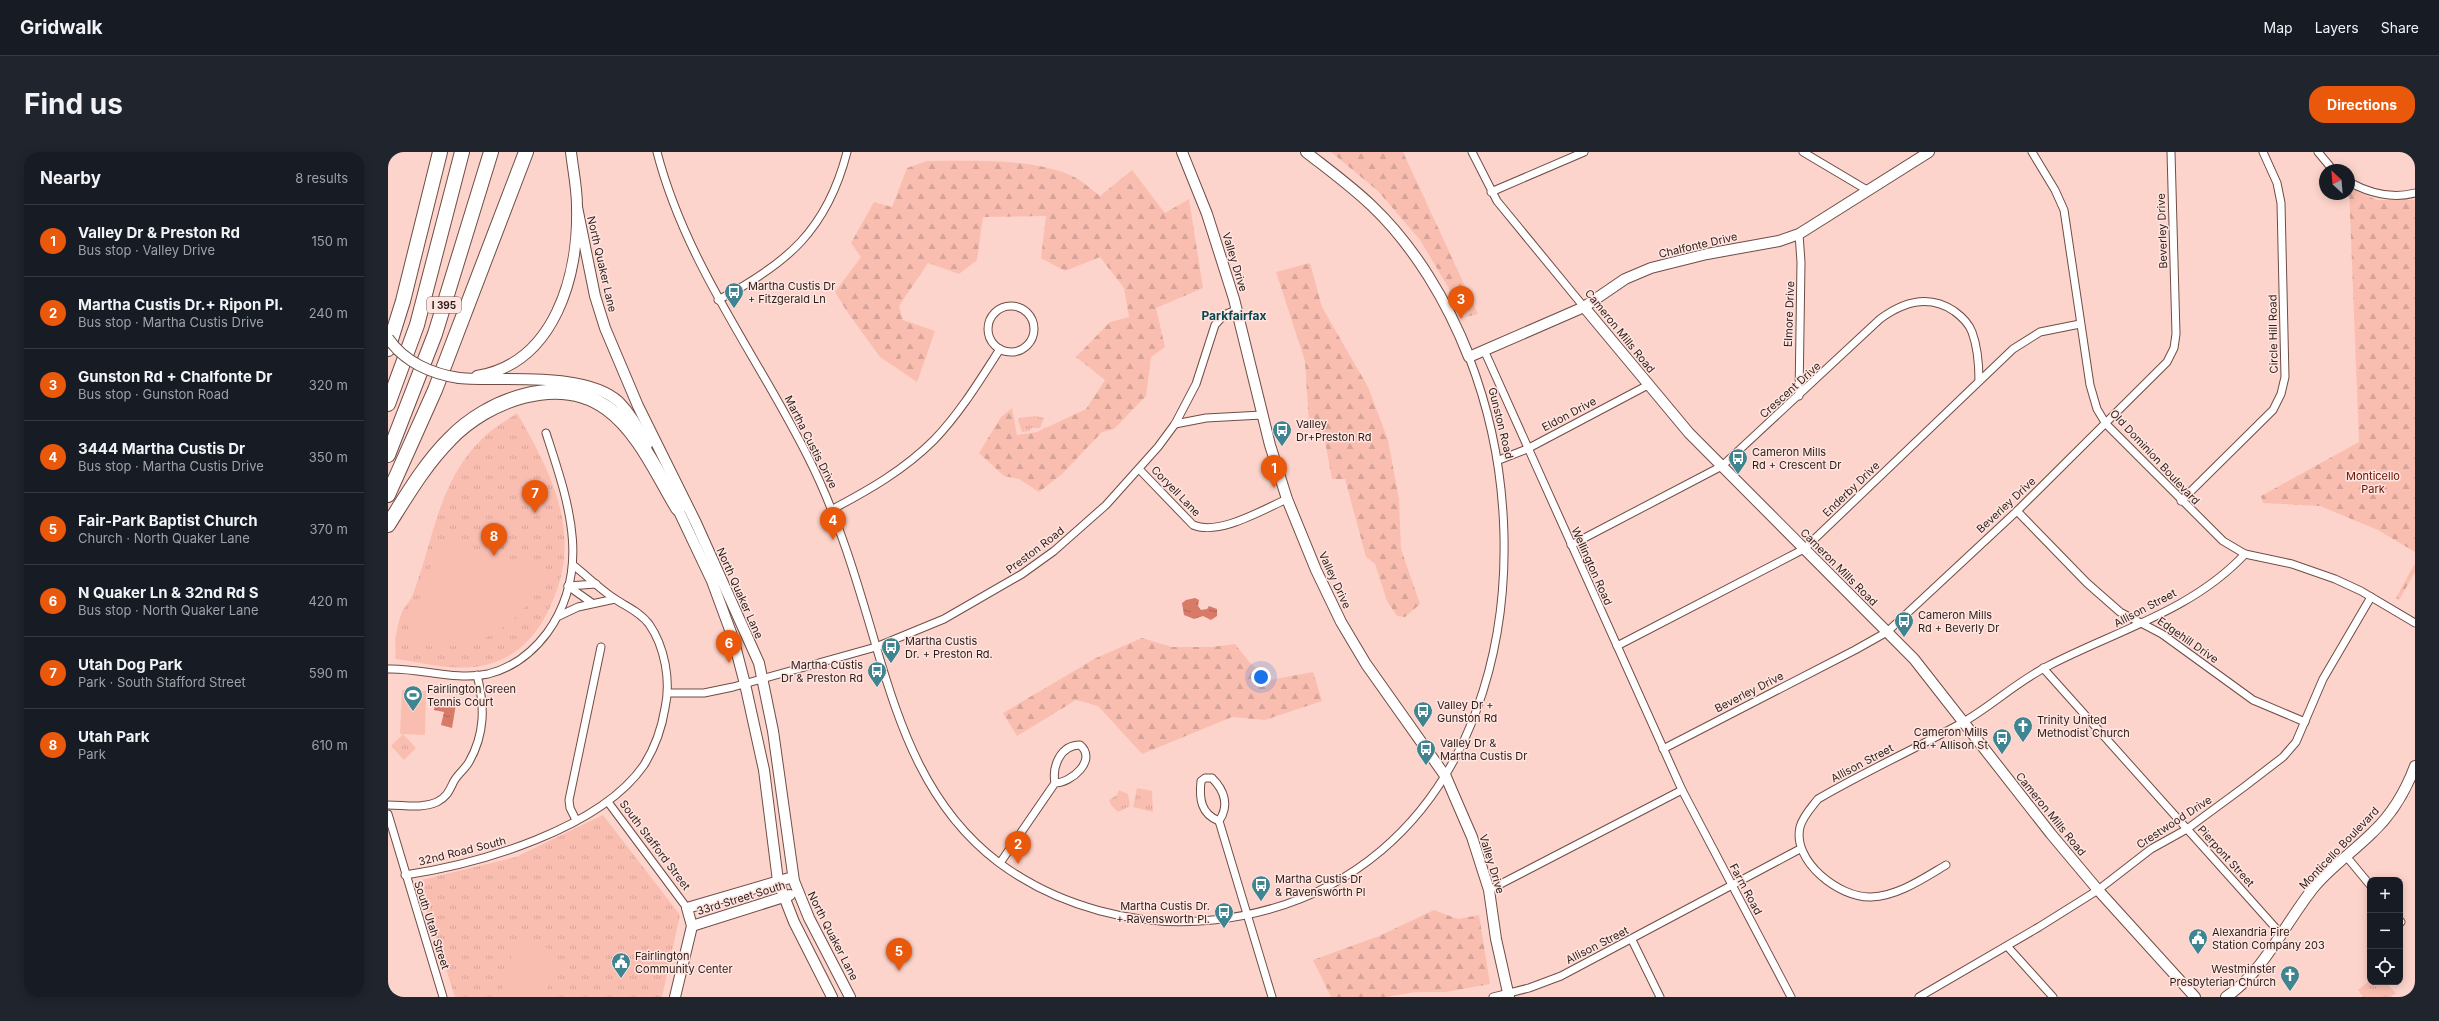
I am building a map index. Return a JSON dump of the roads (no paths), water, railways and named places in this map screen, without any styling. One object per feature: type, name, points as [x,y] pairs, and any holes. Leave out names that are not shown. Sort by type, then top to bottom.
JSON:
[{"type":"highway","points":[[388,349],[403,301],[440,152]]},
{"type":"highway","points":[[388,404],[417,325],[462,152]]},
{"type":"highway","name":"I 395","points":[[388,455],[435,334],[491,152]]},
{"type":"highway","points":[[388,495],[434,390],[526,152]]},
{"type":"highway","points":[[388,525],[436,454],[461,429],[484,413],[508,402],[530,394],[555,392],[576,393],[607,408],[624,424],[640,446],[678,508]]},
{"type":"street","points":[[388,338],[412,362],[431,371],[459,378],[483,375],[504,369],[522,358],[543,336],[555,316],[571,275],[577,207],[571,152]]},
{"type":"street","name":"Martha Custis Drive","points":[[657,152],[678,216],[718,300],[778,401],[809,458],[832,510],[843,540],[902,727],[929,784],[953,820],[1000,863],[1048,892],[1108,913],[1168,922],[1201,921],[1248,915],[1306,896],[1350,872],[1399,833],[1428,802],[1446,777]]},
{"type":"street","points":[[718,300],[752,283],[780,264],[795,250],[830,202],[839,182],[847,152]]},
{"type":"street","name":"Valley Drive","points":[[1182,152],[1207,214],[1236,310],[1262,415],[1288,499],[1316,570],[1341,622],[1366,664],[1446,777],[1472,837],[1489,890],[1496,939],[1508,995]]},
{"type":"street","name":"Gunston Road","points":[[1306,152],[1337,175],[1373,207],[1401,239],[1445,306],[1460,333],[1469,357],[1482,395],[1499,460],[1505,562],[1497,630],[1481,699],[1470,728],[1446,777]]},
{"type":"street","name":"Cameron Mills Road","points":[[1472,152],[1491,192],[1648,385],[1689,433],[1887,632],[1934,683],[1962,722],[2051,834],[2098,890],[2195,997]]},
{"type":"street","points":[[1491,192],[1584,152]]},
{"type":"street","points":[[1803,152],[1867,190]]},
{"type":"street","name":"Chalfonte Drive","points":[[1469,357],[1584,307],[1625,278],[1651,268],[1694,257],[1779,241],[1799,234],[1929,152]]},
{"type":"street","name":"Old Dominion Boulevard","points":[[2032,152],[2055,190],[2064,210],[2090,385],[2097,409],[2106,424],[2181,501],[2223,541],[2245,554],[2314,571],[2371,597],[2415,623]]},
{"type":"street","name":"Beverley Drive","points":[[1663,749],[1887,632],[2017,511],[2167,362],[2176,342],[2171,152]]},
{"type":"street","name":"Circle Hill Road","points":[[2181,501],[2273,410],[2283,386],[2285,377],[2281,203],[2273,172],[2263,152]]},
{"type":"street","points":[[2318,152],[2328,164]]},
{"type":"street","points":[[2355,185],[2369,191],[2384,195],[2405,195],[2415,193]]},
{"type":"street","name":"North Quaker Lane","points":[[577,207],[595,296],[605,328],[641,412],[707,547],[759,663],[773,730],[793,877],[798,893],[850,997]]},
{"type":"street","name":"Elmore Drive","points":[[1799,234],[1801,262],[1799,396]]},
{"type":"street","name":"Crescent Drive","points":[[1571,546],[1722,466],[1799,396],[1880,319],[1897,307],[1918,301],[1930,301],[1950,308],[1966,322],[1972,330],[1977,347],[1979,381]]},
{"type":"street","points":[[1015,306],[1022,308],[1028,313],[1034,327],[1030,342],[1017,351],[1000,349],[989,334],[990,321],[1000,309],[1015,306]]},
{"type":"street","name":"Preston Road","points":[[746,684],[876,647],[950,616],[1022,574],[1076,532],[1106,505],[1139,469],[1175,424],[1196,384],[1215,324],[1224,315],[1236,310]]},
{"type":"street","name":"Enderby Drive","points":[[1617,646],[1804,549],[1979,381],[2029,338],[2040,332],[2080,324]]},
{"type":"street","points":[[832,510],[868,491],[894,474],[934,440],[967,398],[1000,349]]},
{"type":"street","name":"Wellington Road","points":[[1484,350],[1527,449],[1682,790]]},
{"type":"street","name":"North Quaker Lane","points":[[459,378],[563,381],[586,385],[607,394],[618,402],[631,417],[678,508],[712,581],[733,638],[746,684],[764,770],[778,881],[794,922],[832,997]]},
{"type":"street","name":"Eldon Drive","points":[[1499,460],[1527,449],[1648,385]]},
{"type":"street","points":[[1175,424],[1206,418],[1262,415]]},
{"type":"street","points":[[388,669],[477,675],[502,670],[528,654],[559,616],[573,565],[573,537],[567,496],[546,433]]},
{"type":"street","name":"Coryell Lane","points":[[1139,469],[1193,525],[1201,528],[1222,526],[1288,499]]},
{"type":"street","name":"Edgehill Drive","points":[[2017,511],[2103,598],[2130,619],[2142,623],[2202,662],[2253,700],[2305,722]]},
{"type":"street","name":"Allison Street","points":[[1493,997],[1508,995],[1561,976],[1632,940],[1800,849],[1800,827],[1803,817],[1818,799],[1962,722],[2014,685],[2044,668],[2142,623],[2206,587],[2223,576],[2245,554]]},
{"type":"street","name":"South Stafford Street","points":[[573,565],[615,599],[635,610],[653,632],[664,663],[668,693],[664,718],[644,764],[629,783],[608,802],[687,908],[692,926],[675,997]]},
{"type":"street","points":[[568,586],[596,584]]},
{"type":"street","points":[[568,586],[592,603]]},
{"type":"street","name":"Crestwood Drive","points":[[1919,997],[2007,946],[2098,890],[2151,849],[2187,828],[2283,757],[2296,742],[2323,680],[2371,597]]},
{"type":"street","points":[[559,616],[578,607],[615,599]]},
{"type":"street","points":[[576,820],[570,808],[569,800],[601,647]]},
{"type":"street","name":"Pierpont Street","points":[[2044,668],[2281,934]]},
{"type":"street","points":[[388,805],[424,806],[439,800],[448,794],[454,781],[469,763],[482,730],[484,710],[477,675]]},
{"type":"street","points":[[668,693],[704,693],[746,684]]},
{"type":"street","points":[[1000,863],[1055,783],[1067,781],[1081,768],[1085,756],[1084,749],[1080,745],[1066,750],[1058,758],[1053,774],[1055,783]]},
{"type":"street","name":"Monticello Boulevard","points":[[2226,997],[2241,985],[2254,970],[2316,886],[2346,856],[2374,832],[2397,803],[2413,778],[2415,766]]},
{"type":"street","points":[[1219,821],[1225,810],[1223,792],[1212,778],[1205,778],[1201,781],[1199,796],[1201,804],[1210,816],[1219,821],[1272,997]]},
{"type":"street","points":[[1489,890],[1682,790]]},
{"type":"street","name":"Farm Road","points":[[1682,790],[1791,997]]},
{"type":"street","name":"32nd Road South","points":[[405,875],[434,871],[502,854],[562,828],[608,802]]},
{"type":"street","name":"South Utah Street","points":[[388,814],[405,875],[444,997]]},
{"type":"street","points":[[1800,849],[1820,874],[1834,887],[1858,896],[1870,897],[1889,894],[1946,865]]},
{"type":"street","points":[[2346,856],[2367,881]]},
{"type":"street","name":"33rd Street South","points":[[687,908],[793,877]]},
{"type":"street","name":"33rd Street South","points":[[692,926],[798,893]]},
{"type":"street","points":[[1632,940],[1660,997]]},
{"type":"street","points":[[2007,946],[2053,997]]},
{"type":"water","points":[[1195,598],[1199,600],[1198,606],[1201,610],[1207,609],[1209,606],[1217,609],[1217,616],[1211,620],[1203,616],[1194,619],[1184,615],[1182,603],[1186,600]]},
{"type":"water","points":[[436,700],[456,704],[452,728],[441,725],[444,712],[434,710]]},
{"type":"place","name":"Martha Custis Dr + Fitzgerald Ln","points":[[734,309]]},
{"type":"place","name":"Gunston Rd + Chalfonte Dr","points":[[1461,319]]},
{"type":"place","name":"Valley Dr+Preston Rd","points":[[1282,447]]},
{"type":"place","name":"Cameron Mills Rd + Crescent Dr","points":[[1738,475]]},
{"type":"place","name":"Valley Dr & Preston Rd","points":[[1274,488]]},
{"type":"place","name":"Utah Dog Park","points":[[535,513]]},
{"type":"place","name":"3444 Martha Custis Dr","points":[[833,540]]},
{"type":"place","name":"Utah Park","points":[[494,556]]},
{"type":"place","name":"Cameron Mills Rd + Beverly Dr","points":[[1904,638]]},
{"type":"place","name":"N Quaker Ln & 32nd Rd S","points":[[729,663]]},
{"type":"place","name":"Martha Custis Dr. + Preston Rd.","points":[[891,664]]},
{"type":"place","name":"Martha Custis Dr & Preston Rd","points":[[877,688]]},
{"type":"place","name":"Fairlington Green Tennis Court","points":[[413,712]]},
{"type":"place","name":"Valley Dr + Gunston Rd","points":[[1423,728]]},
{"type":"place","name":"Trinity United Methodist Church","points":[[2023,743]]},
{"type":"place","name":"Cameron Mills Rd + Allison St","points":[[2002,755]]},
{"type":"place","name":"Valley Dr & Martha Custis Dr","points":[[1426,766]]},
{"type":"place","name":"Martha Custis Dr.+ Ripon Pl.","points":[[1018,864]]},
{"type":"place","name":"Martha Custis Dr & Ravensworth Pl","points":[[1261,902]]},
{"type":"place","name":"Martha Custis Dr. + Ravensworth Pl.","points":[[1224,929]]},
{"type":"place","name":"Alexandria Fire Station Company 203","points":[[2198,955]]},
{"type":"place","name":"Fair-Park Baptist Church","points":[[899,971]]},
{"type":"place","name":"Fairlington Community Center","points":[[621,979]]},
{"type":"place","name":"Westminster Presbyterian Church","points":[[2290,992]]},
{"type":"district","name":"Parkfairfax","points":[[1234,315]]},
{"type":"park label","name":"Monticello Park","points":[[2373,482]]}]
